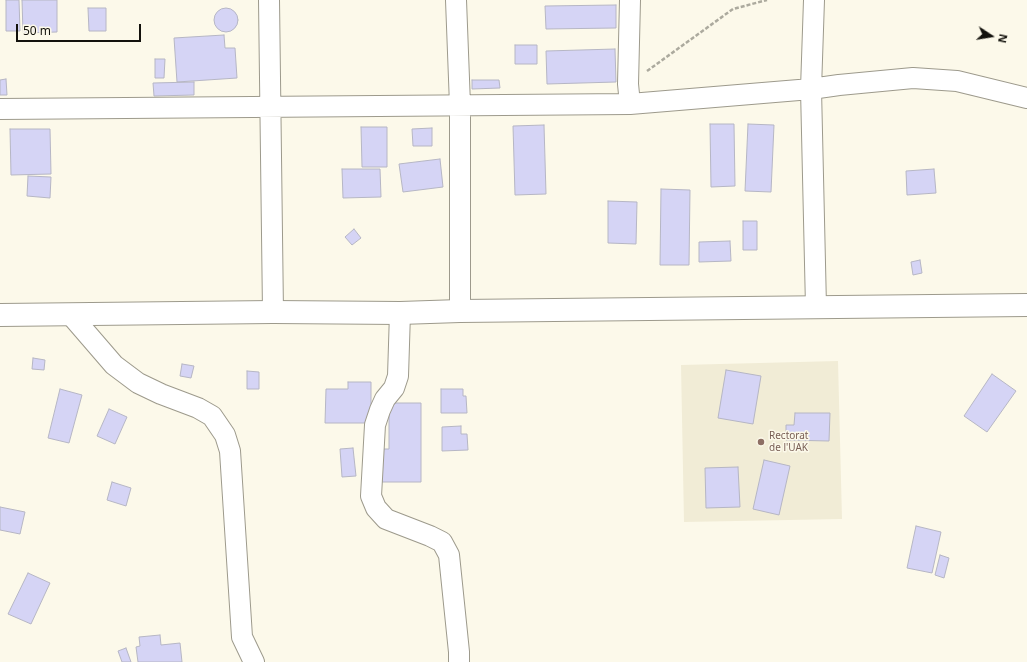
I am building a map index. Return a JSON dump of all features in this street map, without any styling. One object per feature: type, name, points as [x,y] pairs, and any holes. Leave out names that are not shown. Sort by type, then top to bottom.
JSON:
[{"type":"main road","points":[[0,316],[273,312],[400,313],[460,311],[1027,305]]},
{"type":"street","points":[[269,0],[273,312]]},
{"type":"street","points":[[456,0],[460,105],[460,311]]},
{"type":"street","points":[[630,0],[628,84],[630,104]]},
{"type":"street","points":[[814,0],[810,89],[816,307]]},
{"type":"street","points":[[0,109],[630,104],[810,89],[913,78],[957,81],[1027,98]]},
{"type":"street","points":[[400,313],[398,376],[394,388],[385,399],[375,425],[371,496],[376,508],[386,519],[442,542],[449,555],[460,652],[459,662]]},
{"type":"street","points":[[70,314],[114,365],[138,383],[161,394],[198,408],[212,416],[225,435],[230,452],[242,637],[254,662]]},
{"type":"path","points":[[628,84],[733,9],[767,0]]},
{"type":"shaded area","name":"Rectorat de l'UAK","points":[[838,361],[842,519],[684,522],[681,365]]},
{"type":"building","points":[[6,0],[19,0],[20,31],[6,31]]},
{"type":"building","points":[[22,0],[57,0],[57,32],[23,33]]},
{"type":"building","points":[[616,5],[616,28],[546,29],[545,6]]},
{"type":"building","points":[[88,8],[106,8],[106,31],[89,31]]},
{"type":"building","points":[[226,8],[234,12],[238,20],[234,28],[226,32],[218,28],[214,20],[218,12]]},
{"type":"building","points":[[224,35],[225,48],[235,48],[237,78],[177,82],[174,38]]},
{"type":"building","points":[[515,45],[537,45],[537,64],[515,64]]},
{"type":"building","points":[[615,49],[616,82],[547,84],[546,51]]},
{"type":"building","points":[[155,59],[165,59],[164,78],[155,78]]},
{"type":"building","points":[[6,79],[7,95],[0,95],[0,80]]},
{"type":"building","points":[[472,80],[499,80],[500,88],[472,89]]},
{"type":"building","points":[[194,82],[194,95],[154,96],[153,83]]},
{"type":"building","points":[[710,124],[734,124],[735,186],[711,187]]},
{"type":"building","points":[[748,124],[774,125],[771,192],[745,191]]},
{"type":"building","points":[[544,125],[546,194],[515,195],[513,126]]},
{"type":"building","points":[[361,127],[387,127],[387,167],[362,167]]},
{"type":"building","points":[[432,128],[432,146],[413,146],[412,129]]},
{"type":"building","points":[[10,129],[50,129],[51,174],[11,175]]},
{"type":"building","points":[[440,159],[443,187],[403,192],[399,164]]},
{"type":"building","points":[[342,169],[380,169],[381,197],[343,198]]},
{"type":"building","points":[[934,169],[936,193],[907,195],[906,171]]},
{"type":"building","points":[[28,176],[51,177],[50,198],[27,196]]},
{"type":"building","points":[[661,189],[690,190],[689,265],[660,265]]},
{"type":"building","points":[[608,201],[637,202],[636,244],[608,243]]},
{"type":"building","points":[[743,221],[757,221],[757,250],[743,250]]},
{"type":"building","points":[[354,229],[361,238],[352,245],[345,237]]},
{"type":"building","points":[[730,241],[731,261],[699,262],[699,242]]},
{"type":"building","points":[[920,260],[922,273],[913,275],[911,262]]},
{"type":"building","points":[[33,358],[45,360],[44,370],[32,369]]},
{"type":"building","points":[[182,364],[194,366],[191,378],[180,376]]},
{"type":"building","points":[[726,370],[761,376],[753,424],[718,418]]},
{"type":"building","points":[[247,371],[259,372],[259,389],[247,389]]},
{"type":"building","points":[[992,374],[1016,391],[987,432],[964,416]]},
{"type":"building","points":[[348,382],[371,382],[371,423],[325,423],[326,389],[348,389]]},
{"type":"building","points":[[60,389],[82,395],[69,443],[48,438]]},
{"type":"building","points":[[441,389],[463,389],[463,396],[466,396],[467,413],[441,413]]},
{"type":"building","points":[[389,403],[421,403],[421,482],[382,482],[382,449],[389,449]]},
{"type":"building","points":[[109,409],[127,417],[115,444],[97,436]]},
{"type":"building","points":[[795,413],[830,413],[829,441],[786,440],[786,425],[794,425]]},
{"type":"building","points":[[461,426],[461,434],[467,434],[468,450],[442,451],[442,427]]},
{"type":"building","points":[[353,448],[356,476],[342,477],[340,449]]},
{"type":"building","points":[[764,460],[790,466],[779,515],[753,509]]},
{"type":"building","points":[[738,467],[740,507],[706,508],[705,468]]},
{"type":"building","points":[[112,482],[131,488],[126,506],[107,500]]},
{"type":"building","points":[[0,507],[25,512],[20,534],[0,530]]},
{"type":"building","points":[[916,526],[941,532],[932,573],[907,568]]},
{"type":"building","points":[[940,555],[949,558],[944,578],[935,575]]},
{"type":"building","points":[[28,573],[50,583],[31,624],[8,614]]},
{"type":"building","points":[[160,635],[161,645],[180,643],[182,662],[138,662],[136,647],[140,646],[139,637]]},
{"type":"building","points":[[126,648],[131,662],[122,662],[118,651]]},
{"type":"place","name":"Rectorat de l'UAK","points":[[761,442]]}]
